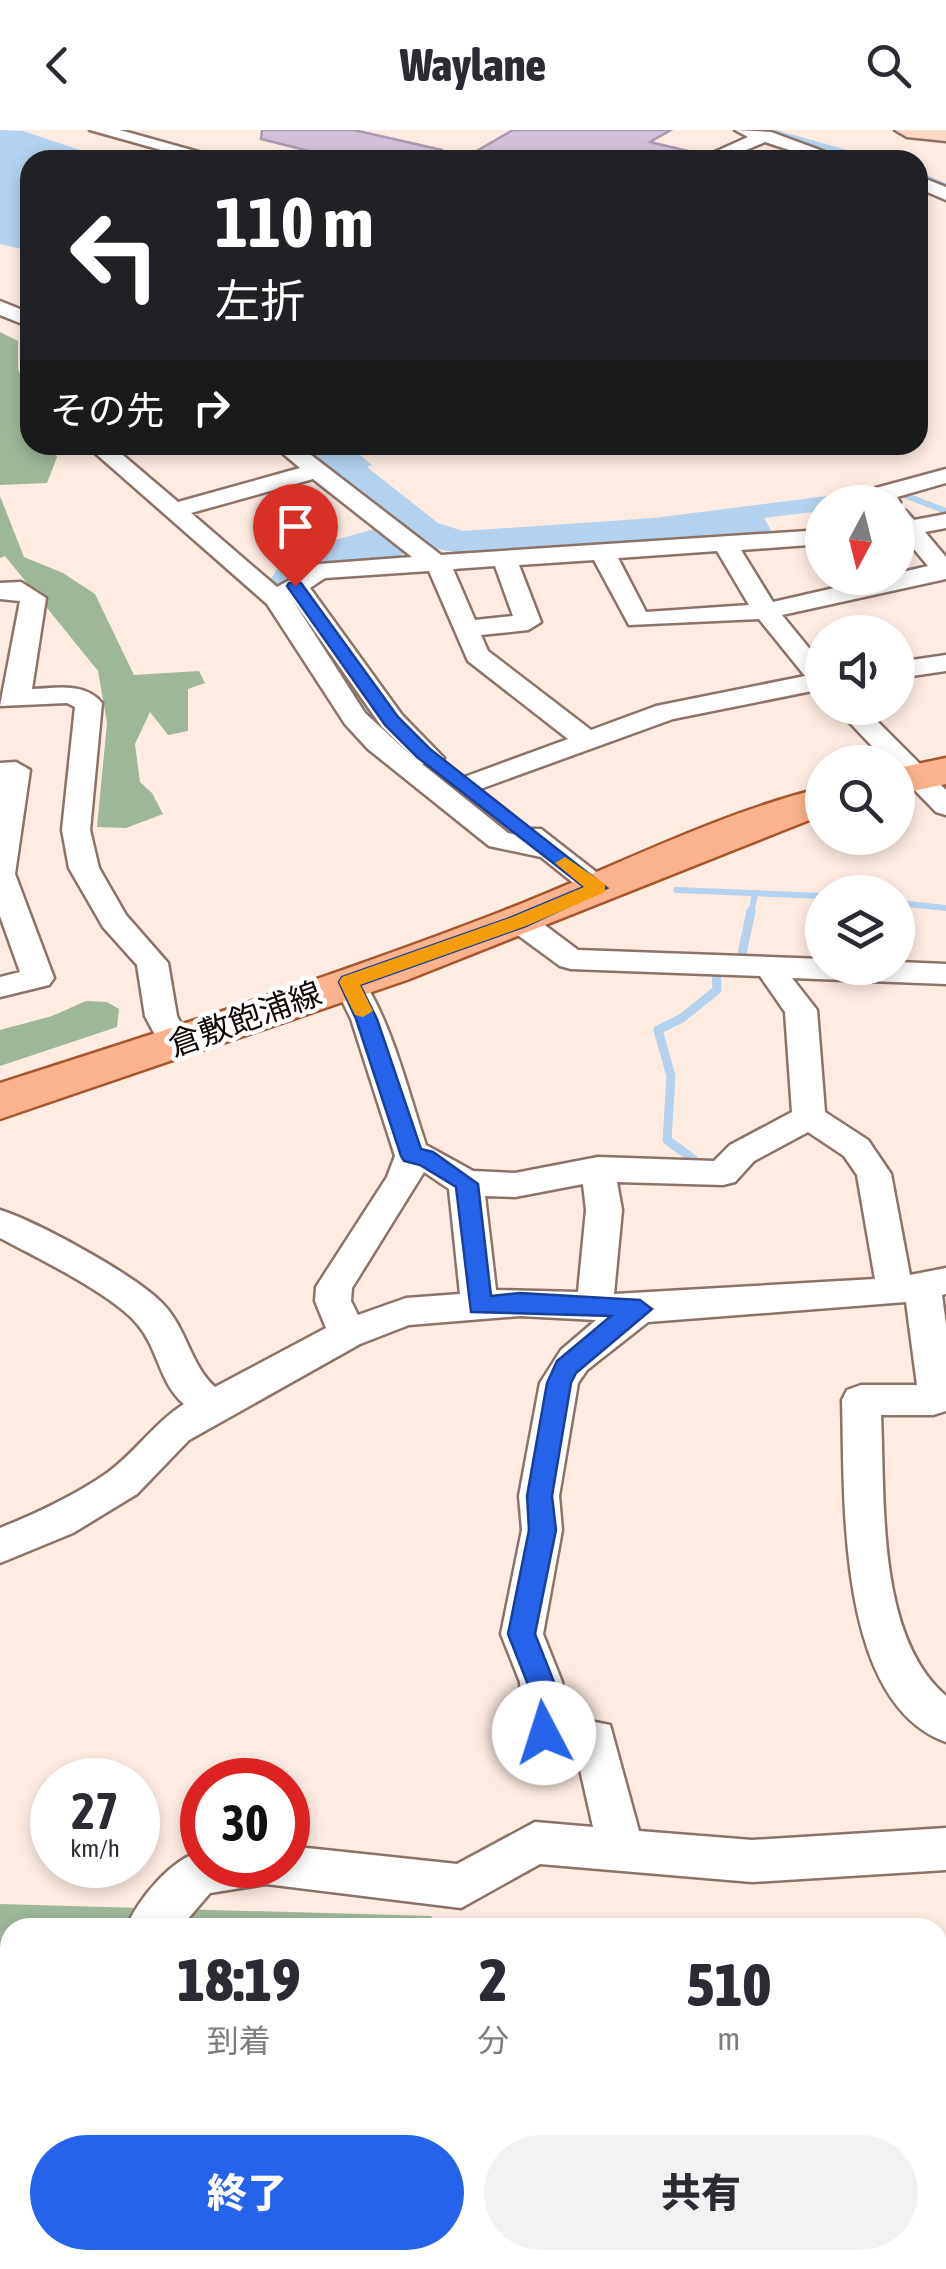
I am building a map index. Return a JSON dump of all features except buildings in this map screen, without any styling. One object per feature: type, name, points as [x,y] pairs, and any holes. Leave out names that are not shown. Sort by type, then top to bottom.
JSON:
[{"type":"main road","name":"倉敷飽浦線","points":[[0,1101],[176,1044],[519,921],[739,830],[805,807]]},
{"type":"street","points":[[99,130],[178,150]]},
{"type":"street","points":[[744,130],[808,150]]},
{"type":"street","points":[[907,130],[946,133]]},
{"type":"street","points":[[731,150],[765,136]]},
{"type":"street","points":[[108,455],[286,593],[423,753],[598,888]]},
{"type":"street","points":[[296,455],[440,567],[477,655],[588,741]]},
{"type":"street","points":[[176,510],[316,471]]},
{"type":"street","points":[[915,488],[946,476]]},
{"type":"street","points":[[915,524],[946,521]]},
{"type":"street","points":[[286,593],[319,570],[805,539]]},
{"type":"street","points":[[915,539],[945,570]]},
{"type":"street","points":[[727,546],[766,611],[805,660]]},
{"type":"street","points":[[604,553],[638,620],[766,611],[945,570]]},
{"type":"street","points":[[466,629],[528,622],[504,558]]},
{"type":"street","points":[[0,591],[21,590],[34,598],[8,698],[71,694],[89,703],[76,830],[84,868],[114,920],[152,963],[162,1016],[176,1044]]},
{"type":"street","points":[[286,593],[355,718],[378,743],[499,840],[549,850]]},
{"type":"street","points":[[915,668],[946,663]]},
{"type":"street","points":[[469,786],[666,712],[805,684]]},
{"type":"street","points":[[866,725],[927,784]]},
{"type":"street","points":[[0,771],[16,770],[0,874],[38,978],[0,987]]},
{"type":"street","points":[[519,921],[571,959],[946,974]]},
{"type":"street","points":[[774,965],[777,981],[801,1010],[809,1117]]},
{"type":"street","points":[[346,1334],[333,1301],[334,1287],[404,1179],[412,1156],[367,1019],[349,982]]},
{"type":"street","points":[[412,1156],[425,1158],[466,1184],[514,1186],[598,1169],[723,1172],[742,1153],[809,1117]]},
{"type":"street","points":[[809,1117],[856,1148],[874,1174],[921,1286],[936,1386],[946,1396],[933,1400],[861,1400],[876,1617],[892,1664],[929,1712],[946,1723]]},
{"type":"street","points":[[595,1304],[604,1210],[598,1169]]},
{"type":"street","points":[[466,1184],[480,1306]]},
{"type":"street","points":[[0,1222],[74,1261],[148,1311],[172,1342],[184,1382],[212,1406]]},
{"type":"street","points":[[0,1546],[59,1522],[123,1483],[175,1429],[212,1406],[346,1334],[406,1312],[595,1304],[640,1309],[921,1286]]},
{"type":"street","points":[[621,1850],[595,1739],[544,1733],[540,1682],[522,1634],[542,1530],[540,1496],[559,1383],[566,1368],[607,1330],[640,1309]]},
{"type":"street","points":[[310,1869],[460,1886],[535,1844],[752,1861],[946,1849]]},
{"type":"street","points":[[158,1918],[184,1888]]},
{"type":"green space","points":[[0,332],[18,341],[20,455],[57,457],[47,483],[0,485]]},
{"type":"green space","points":[[0,496],[24,557],[63,573],[95,594],[134,675],[199,671],[205,683],[188,689],[188,731],[168,735],[150,712],[135,744],[140,782],[152,793],[163,814],[126,828],[97,827],[107,723],[98,671],[5,556],[0,558]]},
{"type":"green space","points":[[86,1001],[107,1002],[119,1009],[117,1027],[0,1066],[0,1030],[52,1016]]},
{"type":"green space","points":[[0,1904],[432,1918],[0,1918]]},
{"type":"water","points":[[0,130],[23,131],[80,150],[20,150],[20,249],[0,244]]},
{"type":"water","points":[[311,455],[360,455],[372,465],[367,467],[438,523],[463,531],[654,518],[805,499],[805,513],[764,518],[771,530],[768,535],[471,555],[426,547]]},
{"type":"water","points":[[375,529],[404,553],[397,558],[315,563],[276,588],[270,580],[288,553]]},
{"type":"waterway","points":[[767,130],[838,150]]},
{"type":"waterway","points":[[928,178],[946,186]]},
{"type":"waterway","points":[[915,499],[946,511]]},
{"type":"waterway","points":[[300,612],[369,713],[398,744]]},
{"type":"waterway","points":[[456,792],[518,837]]},
{"type":"waterway","points":[[676,890],[755,893]]},
{"type":"waterway","points":[[751,914],[755,893]]},
{"type":"waterway","points":[[755,893],[805,895]]},
{"type":"waterway","points":[[915,905],[946,908]]},
{"type":"waterway","points":[[742,954],[751,911]]},
{"type":"waterway","points":[[693,1159],[667,1140],[671,1076],[658,1030],[682,1018],[717,990],[716,972]]},
{"type":"slow traffic","points":[[363,1011],[349,982],[598,888],[565,863]]},
{"type":"route","points":[[295,586],[392,721],[423,753],[598,888],[349,982],[367,1019],[412,1156],[425,1158],[466,1184],[480,1306],[520,1302],[640,1309],[607,1330],[566,1368],[559,1383],[540,1496],[542,1530],[538,1558],[522,1634],[540,1682],[544,1733]]}]
